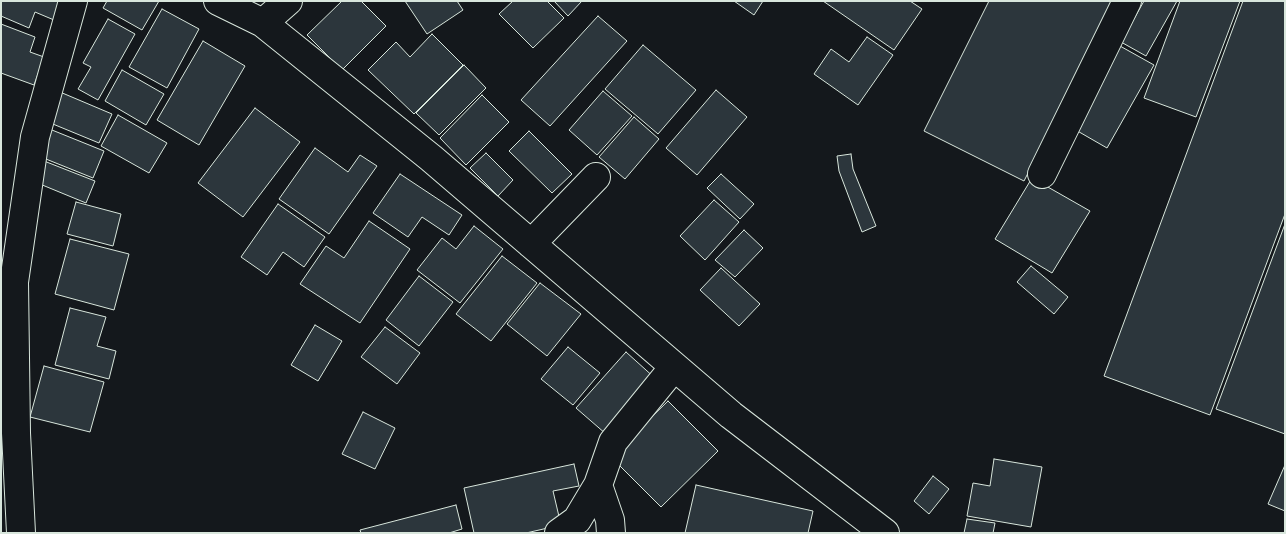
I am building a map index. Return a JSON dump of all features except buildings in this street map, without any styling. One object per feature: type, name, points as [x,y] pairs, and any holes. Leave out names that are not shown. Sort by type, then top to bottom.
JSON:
[{"type":"street","points":[[21,533],[16,433],[14,282],[35,137],[73,1]]},
{"type":"street","points":[[218,1],[263,23],[430,158],[730,415],[885,533]]},
{"type":"street","points":[[263,23],[288,1]]},
{"type":"street","points":[[1042,174],[1127,1]]},
{"type":"street","points":[[531,244],[596,177]]},
{"type":"street","points":[[559,533],[577,520],[598,485],[613,442],[674,366]]},
{"type":"street","points":[[598,485],[610,520],[611,533]]}]
